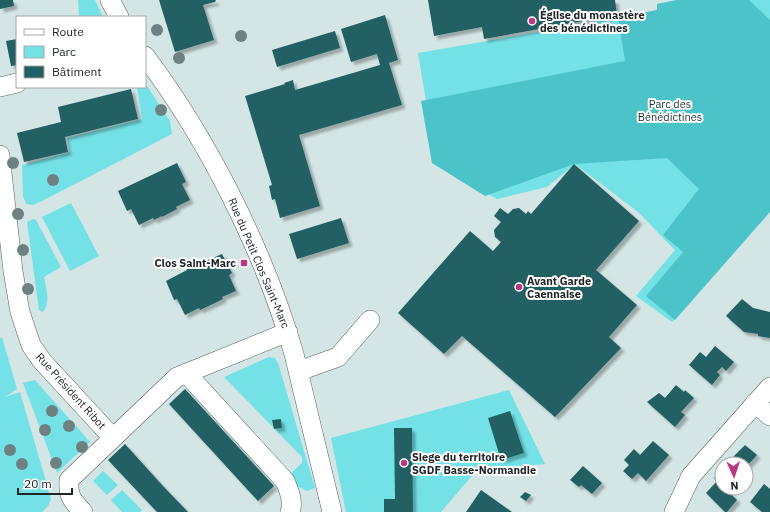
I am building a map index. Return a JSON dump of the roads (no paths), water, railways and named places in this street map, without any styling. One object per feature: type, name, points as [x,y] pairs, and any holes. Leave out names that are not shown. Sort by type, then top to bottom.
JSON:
[{"type":"street","points":[[110,0],[118,16]]},
{"type":"street","name":"Rue du Petit Clos Saint-Marc","points":[[146,57],[164,82],[220,176],[239,211],[260,259],[288,332],[332,512]]},
{"type":"street","points":[[0,87],[16,83]]},
{"type":"street","name":"Rue Président Ribot","points":[[0,155],[13,271],[20,312],[26,334],[31,345],[42,361],[113,438]]},
{"type":"street","points":[[298,370],[338,357],[370,320]]},
{"type":"street","name":"Rue Président Ribot","points":[[83,512],[68,492],[69,480],[177,377],[288,332]]},
{"type":"street","points":[[186,373],[285,481],[291,498],[292,507],[290,512]]},
{"type":"street","points":[[674,512],[691,476],[770,386]]},
{"type":"street","points":[[755,403],[770,416]]},
{"type":"place","name":"Église du monastère des bénédictines","points":[[532,21]]},
{"type":"place","name":"Clos Saint-Marc","points":[[244,263]]},
{"type":"place","name":"Avant Garde Caennaise","points":[[519,287]]},
{"type":"place","name":"Siege du territoire SGDF Basse-Normandie","points":[[404,463]]},
{"type":"park label","name":"Parc des Bénédictines","points":[[670,110]]}]
